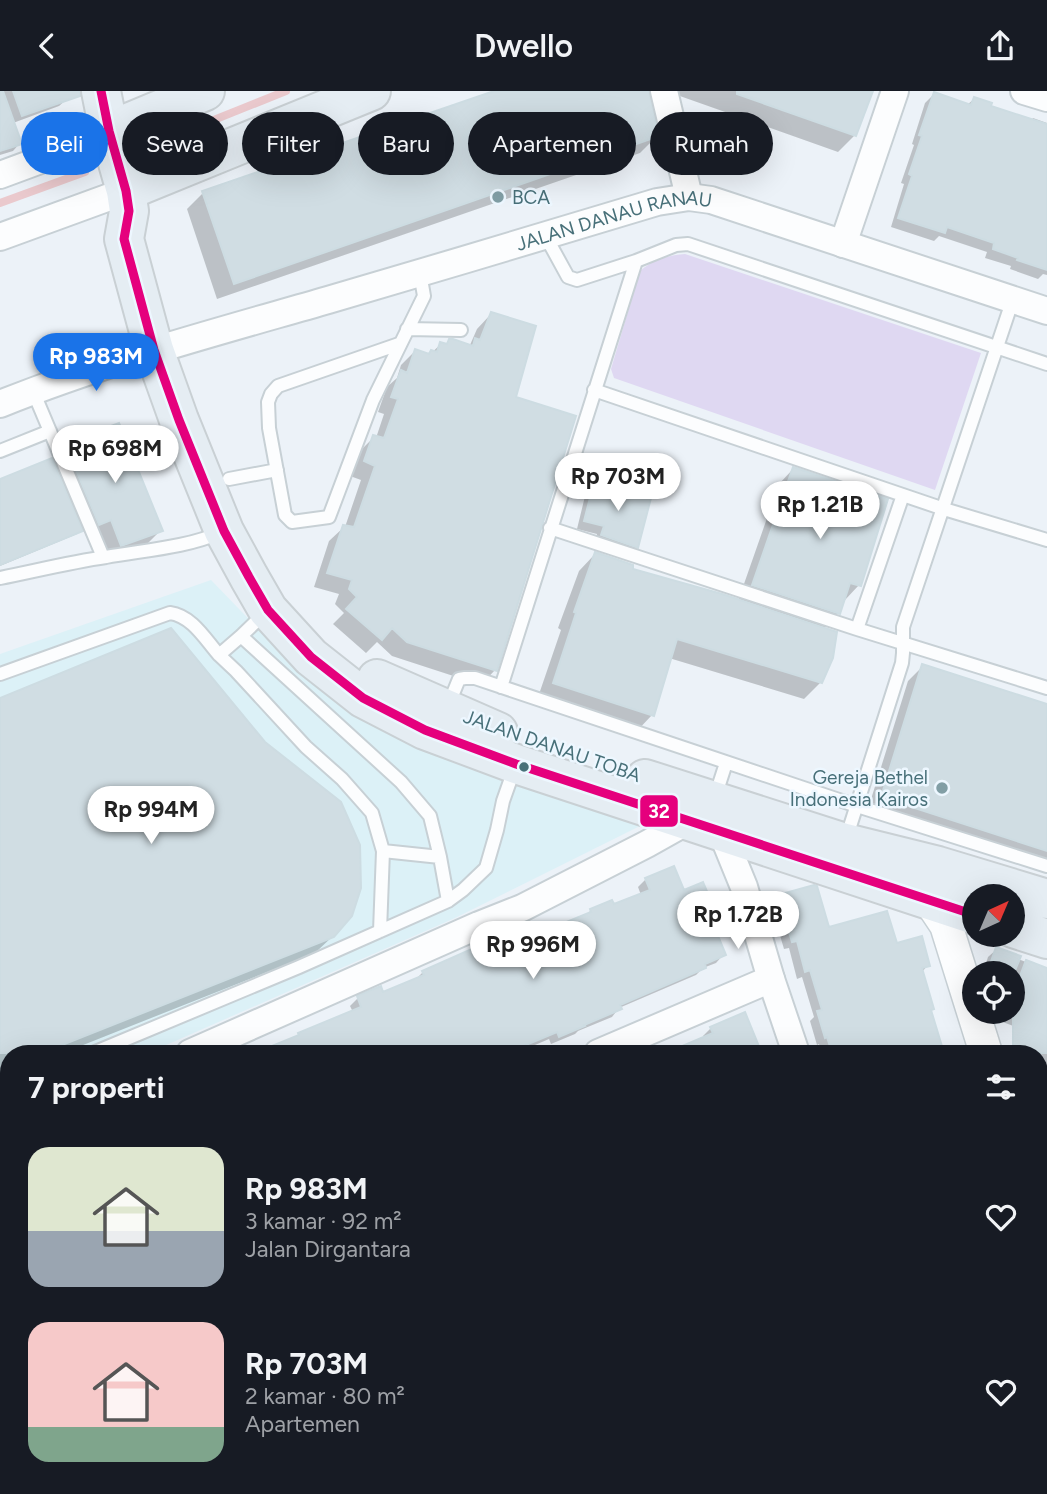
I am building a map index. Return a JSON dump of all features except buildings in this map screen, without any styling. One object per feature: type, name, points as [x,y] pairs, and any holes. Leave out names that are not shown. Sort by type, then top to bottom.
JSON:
[{"type":"main road","name":"JALAN DANAU TOBA","points":[[98,112],[101,91]]},
{"type":"main road","points":[[108,132],[205,91]]},
{"type":"main road","points":[[126,193],[371,91]]},
{"type":"main road","name":"JALAN DANAU TOBA","points":[[108,161],[146,235],[179,421],[224,531],[254,623],[311,657],[363,698],[425,730],[516,764],[934,883],[1047,899]]},
{"type":"main road","name":"JALAN DANAU TOBA","points":[[166,347],[190,376],[229,479],[266,560],[306,622],[371,677],[494,731],[708,818],[845,843],[934,883],[962,905]]},
{"type":"main road","points":[[1026,932],[1047,939]]},
{"type":"street","points":[[664,91],[689,197]]},
{"type":"street","points":[[843,244],[895,91]]},
{"type":"street","points":[[0,175],[21,167]]},
{"type":"street","points":[[0,237],[126,193]]},
{"type":"street","name":"JALAN DANAU RANAU","points":[[0,404],[66,378],[166,347],[657,202],[689,197],[711,200],[1047,311]]},
{"type":"street","points":[[208,1045],[522,908],[647,844],[708,818],[744,887],[793,1045]]},
{"type":"street","points":[[934,883],[984,1045]]},
{"type":"street","points":[[617,1045],[771,979]]},
{"type":"lane","points":[[545,235],[568,277],[577,281],[676,245],[688,244],[1047,364]]},
{"type":"lane","points":[[501,687],[636,261]]},
{"type":"lane","points":[[399,344],[278,386],[271,394],[268,402],[269,428],[285,515],[292,522],[329,517],[373,400],[424,296],[420,274]]},
{"type":"lane","points":[[845,843],[902,663],[903,627],[1013,299]]},
{"type":"lane","points":[[407,329],[461,330]]},
{"type":"lane","points":[[594,390],[944,509],[1047,540]]},
{"type":"lane","points":[[33,391],[103,557]]},
{"type":"lane","points":[[0,451],[50,431]]},
{"type":"lane","points":[[229,479],[277,470]]},
{"type":"lane","points":[[857,629],[903,495]]},
{"type":"lane","points":[[550,528],[1047,688]]},
{"type":"lane","points":[[0,578],[103,557],[182,545],[224,531]]},
{"type":"lane","points":[[0,674],[170,613],[189,621],[306,747],[342,779],[372,813],[383,851],[380,931]]},
{"type":"lane","points":[[219,655],[254,623],[430,816],[448,901]]},
{"type":"lane","points":[[446,709],[458,679],[475,678],[726,763],[1047,866]]},
{"type":"lane","points":[[708,818],[726,763]]},
{"type":"lane","points":[[112,1045],[448,901],[486,868],[503,801],[516,764]]},
{"type":"lane","points":[[383,851],[440,857]]},
{"type":"shaded area","points":[[685,254],[981,353],[935,490],[614,378],[611,369],[640,271],[661,259]]},
{"type":"shaded area","points":[[211,580],[307,679],[370,722],[429,753],[644,824],[455,918],[166,1045],[0,1045],[0,654]]},
{"type":"waterway","points":[[228,114],[286,91]]},
{"type":"waterway","points":[[0,203],[77,175]]},
{"type":"transit line","name":"32","points":[[101,91],[126,191],[129,211],[124,239],[154,350],[179,420],[224,531],[249,577],[268,610],[311,657],[363,698],[425,730],[516,764],[962,911]]},
{"type":"place","name":"BCA","points":[[498,197]]},
{"type":"place","name":"Gereja Bethel Indonesia Kairos","points":[[942,788]]}]
